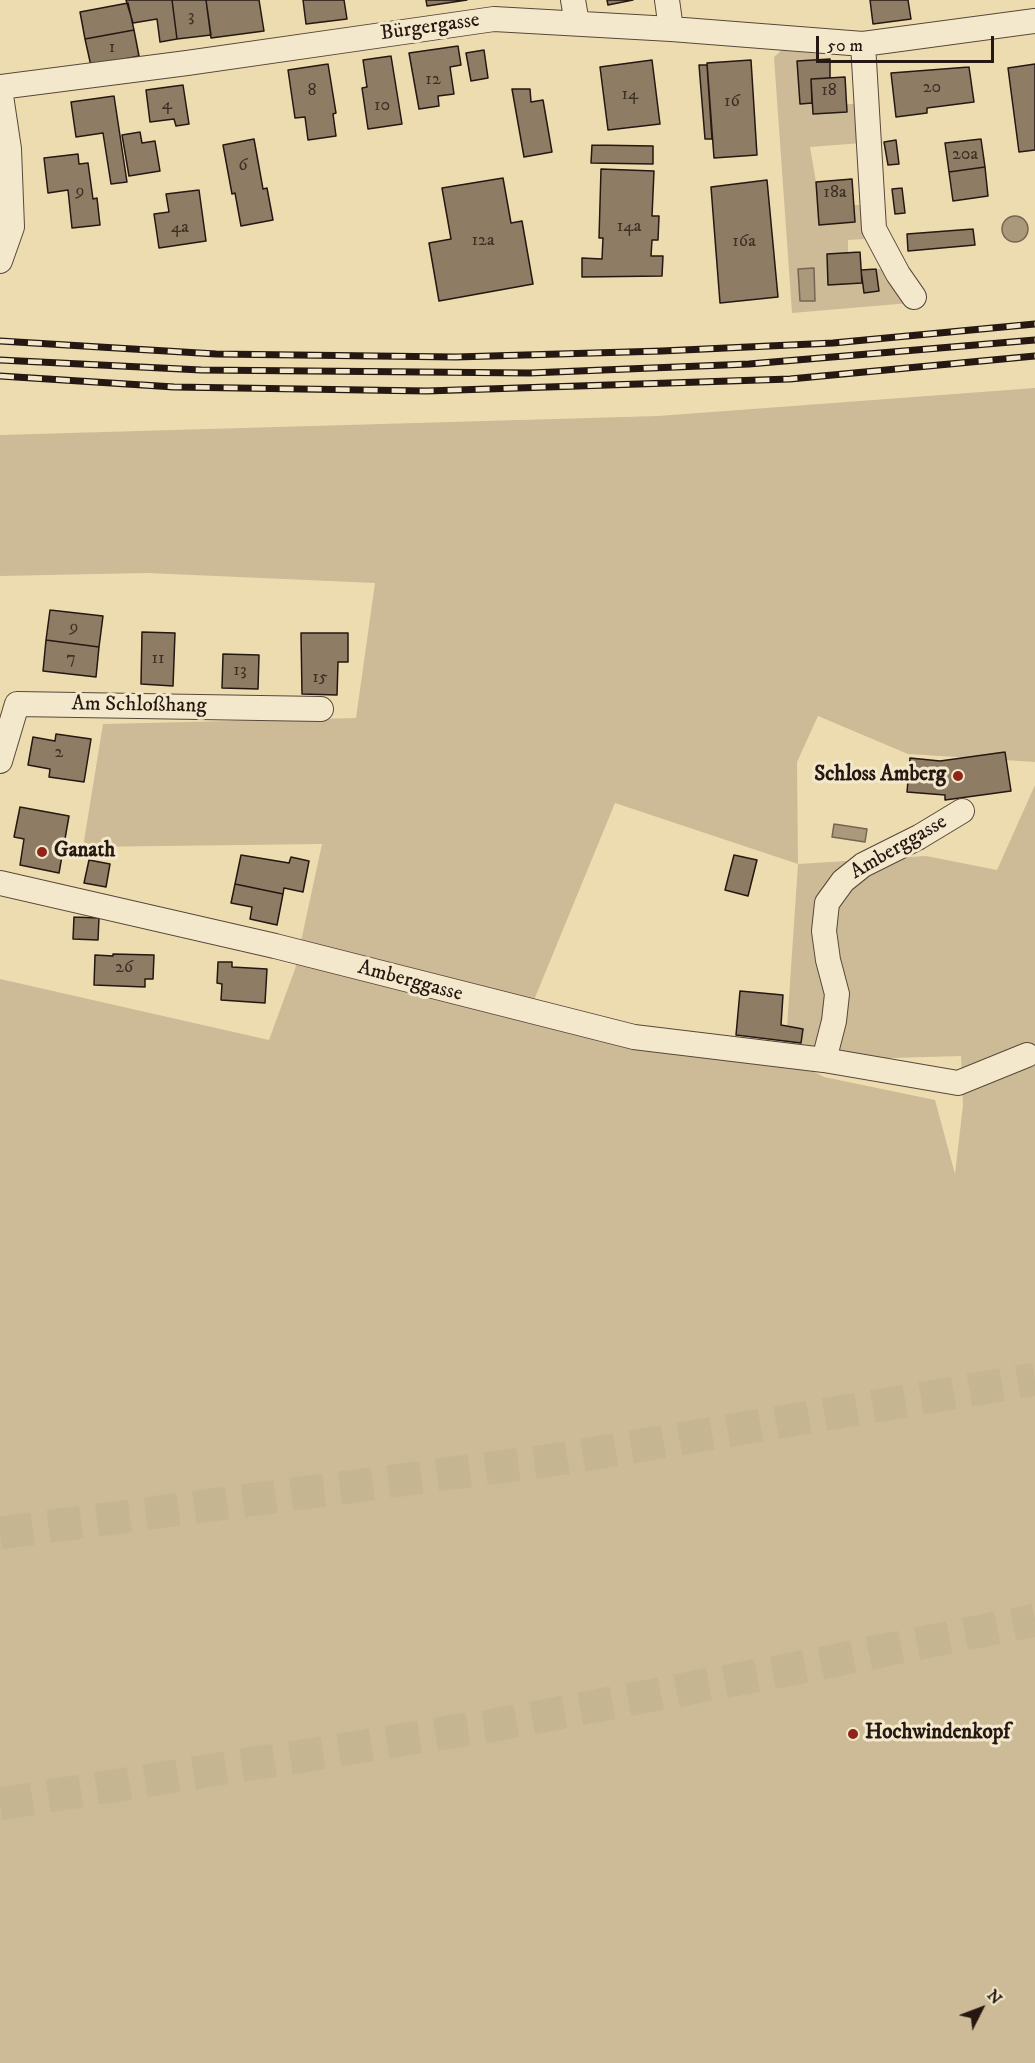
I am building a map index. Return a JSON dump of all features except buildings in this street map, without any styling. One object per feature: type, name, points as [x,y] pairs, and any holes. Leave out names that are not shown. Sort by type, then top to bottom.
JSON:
[{"type":"street","points":[[667,0],[671,28]]},
{"type":"street","name":"Bürgergasse","points":[[0,88],[494,19],[575,12],[671,28],[863,44],[1035,21]]},
{"type":"street","points":[[863,44],[874,229],[898,274],[914,297]]},
{"type":"street","points":[[0,88],[9,149],[12,227],[0,261]]},
{"type":"street","name":"Am Schloßhang","points":[[0,761],[16,704],[321,709]]},
{"type":"street","name":"Amberggasse","points":[[824,1060],[834,1022],[837,994],[828,960],[824,931],[827,903],[843,881],[862,865],[919,837],[962,811]]},
{"type":"street","name":"Amberggasse","points":[[0,883],[275,946],[634,1037],[824,1060],[958,1083],[1027,1055]]},
{"type":"shaded area","points":[[782,50],[818,54],[818,60],[797,61],[800,104],[812,103],[813,114],[847,112],[847,104],[859,104],[862,143],[810,147],[820,224],[855,222],[854,205],[862,205],[868,236],[865,239],[848,240],[848,253],[827,254],[828,284],[862,283],[864,293],[878,291],[876,269],[886,269],[910,303],[792,313],[774,57]]},
{"type":"shaded area","points":[[1015,216],[1024,220],[1028,229],[1024,238],[1015,242],[1006,238],[1002,229],[1006,220]]},
{"type":"shaded area","points":[[814,268],[815,301],[800,301],[798,269]]},
{"type":"shaded area","points":[[1035,388],[1035,762],[908,754],[818,716],[797,762],[798,864],[926,856],[997,870],[1035,785],[1035,2063],[0,2063],[0,979],[269,1040],[295,969],[322,844],[83,847],[103,724],[356,718],[375,583],[147,573],[0,576],[0,435],[658,416]],"holes":[[[615,803],[798,864],[785,1057],[623,1046],[525,1022]],[[961,1056],[963,1105],[955,1174],[935,1100],[824,1077],[786,1057],[824,1060]]]},
{"type":"shaded area","points":[[834,824],[867,829],[865,842],[832,837]]},
{"type":"tunnel","points":[[0,1533],[567,1458],[1035,1379]]},
{"type":"tunnel","points":[[0,1804],[489,1726],[1035,1620]]},
{"type":"railway","points":[[0,341],[216,354],[456,357],[833,343],[1035,324]]},
{"type":"railway","points":[[0,360],[201,370],[530,373],[749,364],[1035,340]]},
{"type":"railway","points":[[0,376],[174,387],[427,391],[790,379],[1035,356]]},
{"type":"place","name":"Schloss Amberg","points":[[958,776]]},
{"type":"place","name":"Ganath","points":[[42,852]]},
{"type":"place","name":"Hochwindenkopf","points":[[853,1734]]}]
